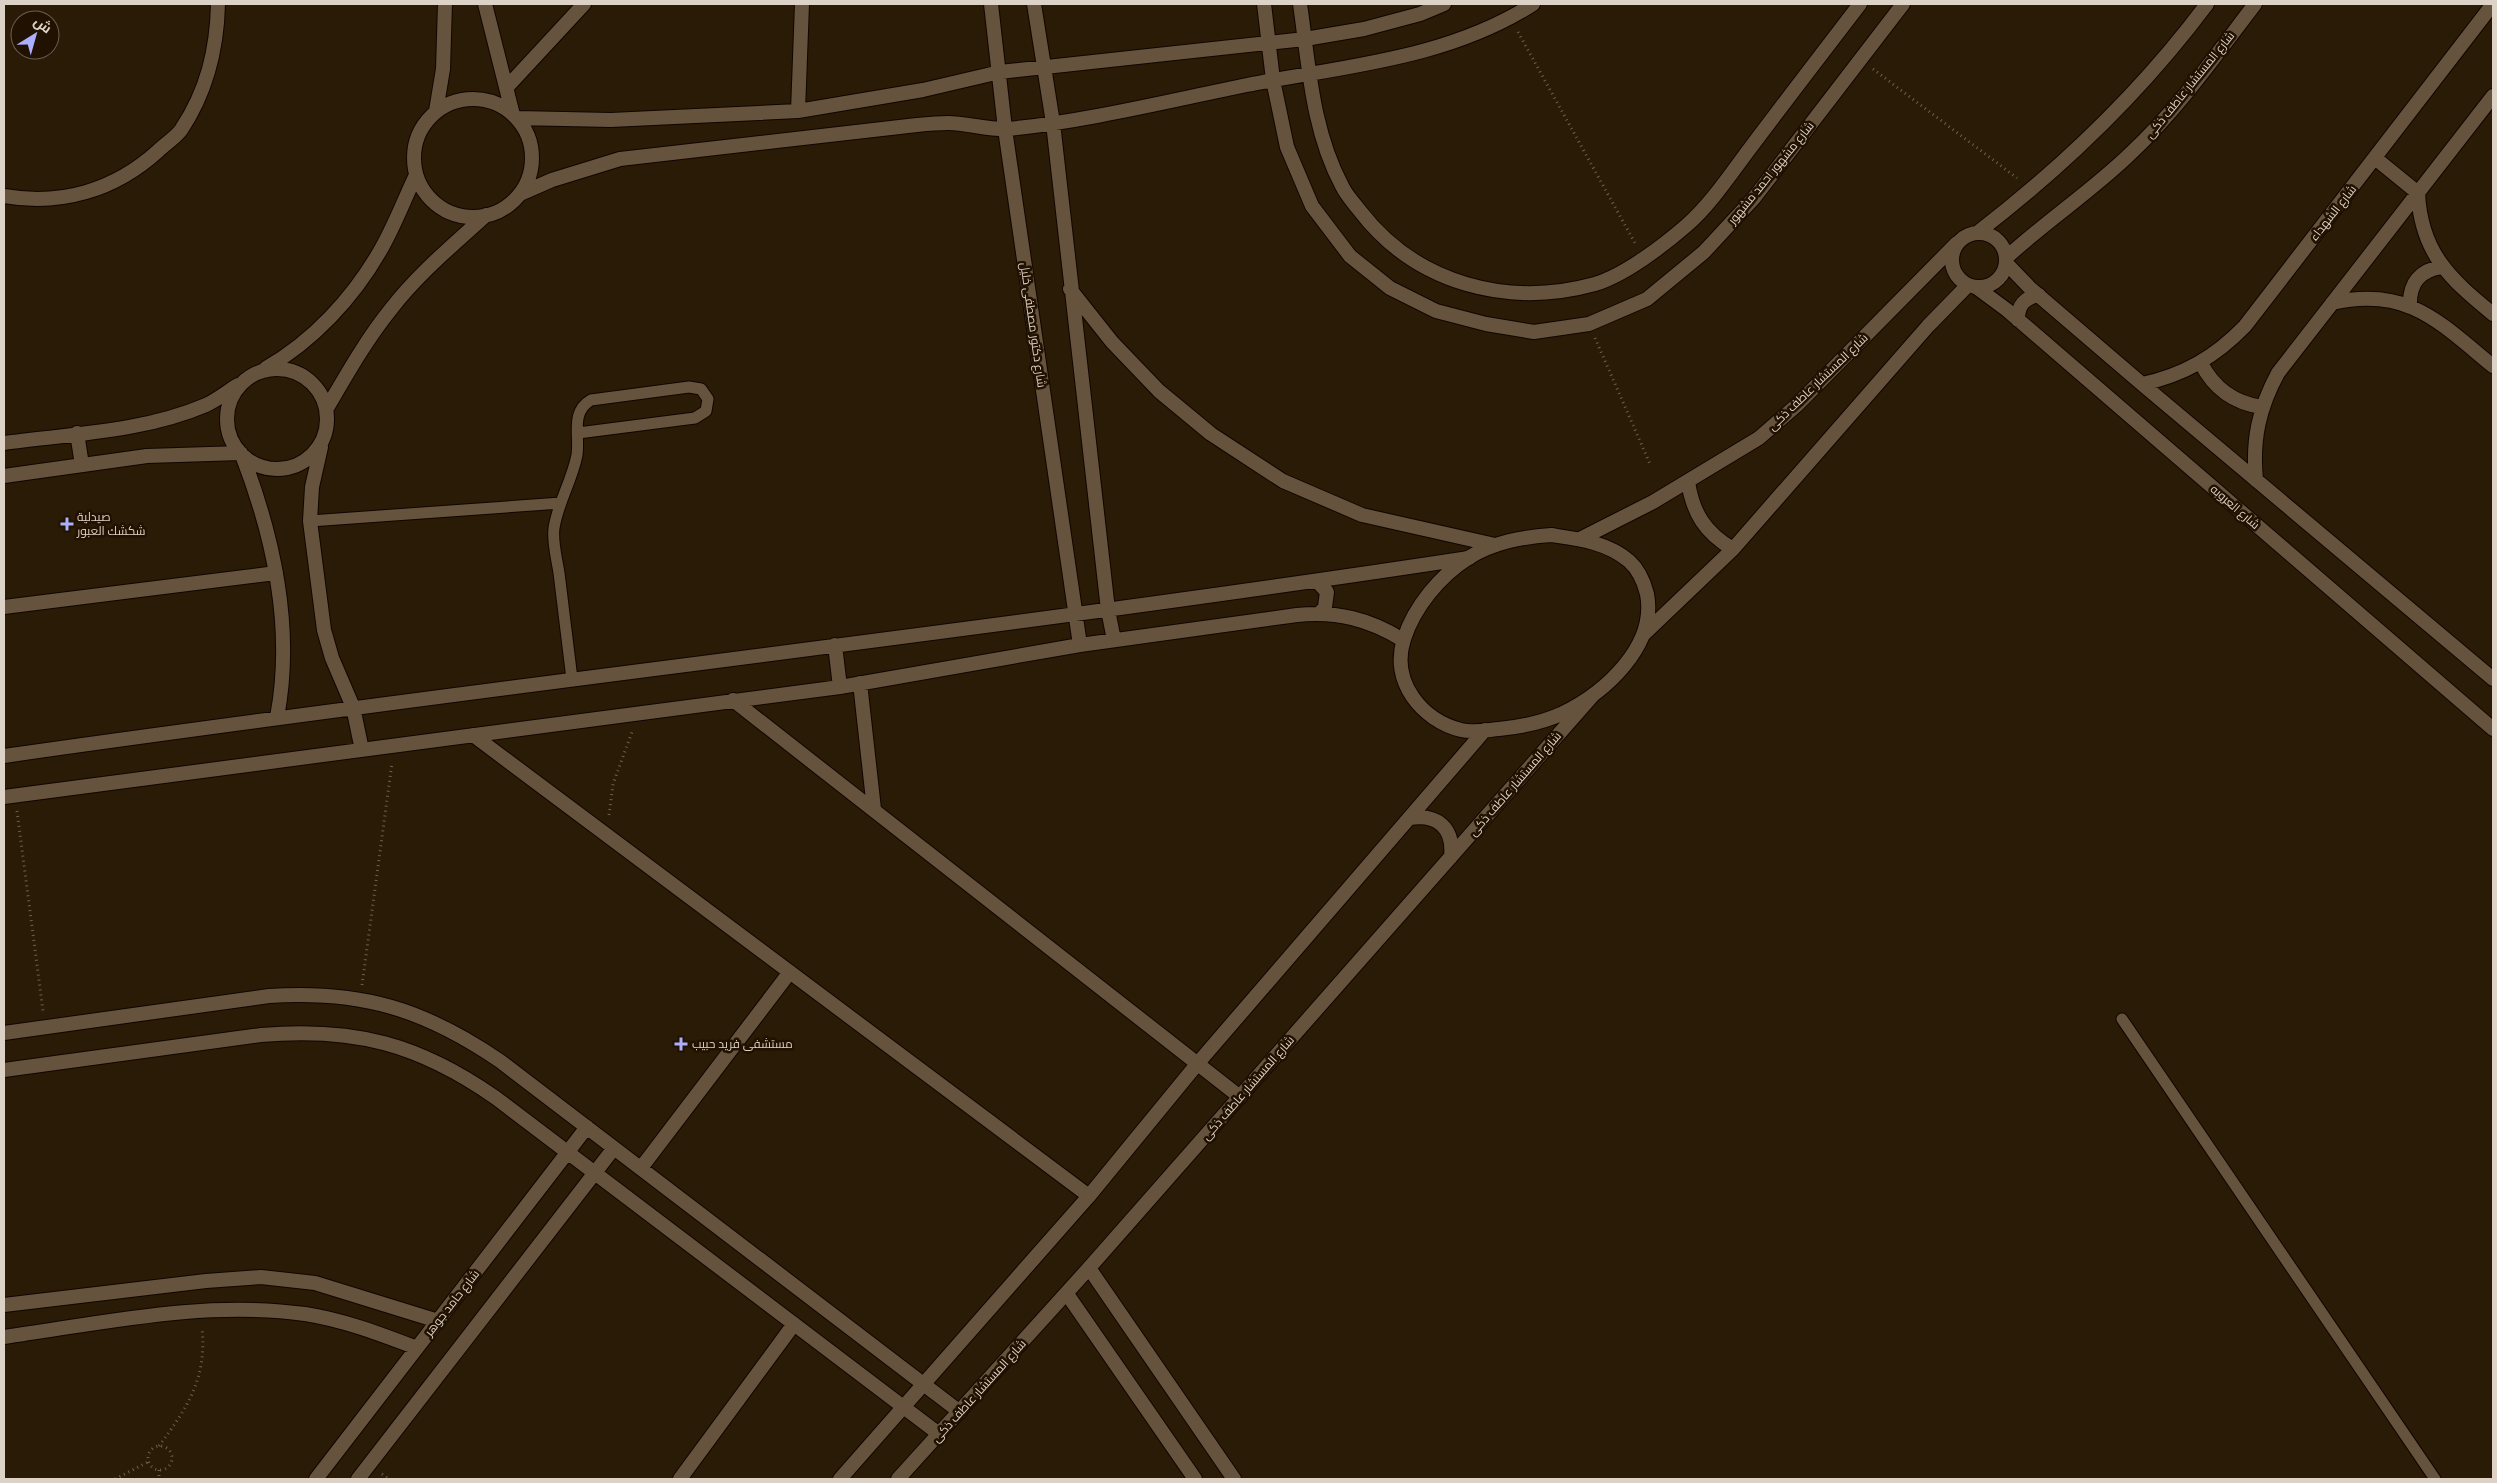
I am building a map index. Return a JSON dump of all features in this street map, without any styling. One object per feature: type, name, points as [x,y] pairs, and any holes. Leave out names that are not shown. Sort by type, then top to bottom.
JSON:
[{"type":"street","points":[[4,196],[31,201],[87,193],[138,169],[180,131],[204,86],[217,37],[218,4]]},
{"type":"street","points":[[436,111],[444,69],[445,4]]},
{"type":"street","points":[[485,4],[515,117]]},
{"type":"street","points":[[507,87],[584,4]]},
{"type":"street","points":[[798,111],[802,4]]},
{"type":"street","name":"شارع دكتور مصطفى خليل","points":[[991,4],[1005,129],[1080,645]]},
{"type":"street","points":[[1034,4],[1053,123],[1070,289],[1108,610],[1114,640]]},
{"type":"street","name":"شارع مشهور احمد مشهور","points":[[1264,4],[1273,80],[1288,147],[1312,206],[1350,256],[1390,288],[1436,311],[1486,324],[1534,332],[1589,324],[1647,299],[1704,252],[1754,198],[1904,4]]},
{"type":"street","points":[[1300,4],[1320,137],[1342,188],[1376,232],[1412,260],[1452,280],[1496,291],[1547,294],[1598,283],[1643,259],[1689,224],[1726,179],[1860,4]]},
{"type":"street","points":[[515,117],[612,120],[798,111],[923,90],[1000,72],[1305,39],[1364,29],[1420,14],[1444,4]]},
{"type":"street","points":[[326,408],[365,343],[391,308],[421,274],[486,215],[509,204],[520,194],[552,180],[620,159],[917,125],[948,123],[1005,129],[1053,123],[1273,80],[1362,66],[1412,54],[1462,38],[1510,18],[1533,4]]},
{"type":"street","name":"شارع المستشار عاطف ذكى","points":[[2006,260],[2110,173],[2147,138],[2192,86],[2255,4]]},
{"type":"street","name":"شارع الشهداء","points":[[2142,384],[2161,380],[2202,363],[2231,341],[2245,326],[2492,4]]},
{"type":"street","points":[[1977,233],[2032,189],[2108,119],[2136,89],[2200,6]]},
{"type":"street","points":[[2256,480],[2255,443],[2262,407],[2278,374],[2493,96]]},
{"type":"street","points":[[486,215],[464,216],[443,209],[427,194],[416,175],[414,152],[421,129],[436,111],[455,101],[476,98],[496,103],[515,117],[528,136],[532,156],[529,176],[520,194]]},
{"type":"street","points":[[2375,158],[2418,193],[2419,214],[2424,233],[2442,267],[2455,282],[2493,314]]},
{"type":"street","points":[[4,443],[138,425],[174,417],[208,404],[258,372],[291,354],[325,323],[354,289],[380,251],[416,175]]},
{"type":"street","points":[[1977,233],[1991,235],[1997,239],[2004,251],[2006,260],[2001,276],[1990,285],[1972,286],[1961,281],[1952,266],[1952,258],[1958,243],[1970,234],[1977,233]]},
{"type":"street","name":"شارع المستشار عاطف ذكى","points":[[1580,539],[1646,506],[1688,482],[1738,452],[1778,422],[1958,243]]},
{"type":"street","points":[[2006,260],[2039,295],[2142,384],[2493,679]]},
{"type":"street","points":[[2410,306],[2409,294],[2417,279],[2430,269],[2442,267]]},
{"type":"street","points":[[1644,634],[1650,609],[1645,583],[1630,562],[1607,547],[1580,539],[1551,535],[1522,537],[1495,545],[1469,558],[1446,575],[1427,596],[1403,640],[1401,660],[1404,680],[1413,699],[1422,710],[1444,726],[1464,731],[1524,726],[1561,714],[1594,694],[1622,668],[1644,634],[1733,548],[1928,326],[1972,286]]},
{"type":"street","name":"شارع العروبه","points":[[1972,286],[2018,320],[2493,728]]},
{"type":"street","points":[[1070,289],[1112,342],[1159,391],[1211,434],[1283,481],[1362,515],[1495,545]]},
{"type":"street","points":[[2018,320],[2018,311],[2022,302],[2030,297],[2039,295]]},
{"type":"street","points":[[2332,303],[2371,298],[2410,306],[2444,326],[2493,366]]},
{"type":"street","points":[[2202,363],[2207,375],[2225,394],[2237,401],[2262,407]]},
{"type":"street","points":[[258,372],[276,368],[293,371],[308,379],[320,392],[326,408],[328,420],[312,487],[310,521],[324,630],[332,658],[353,707],[362,750]]},
{"type":"street","points":[[245,380],[234,392],[228,408],[227,424],[231,440],[242,454],[255,464],[270,469],[285,469],[300,464],[312,455],[322,443]]},
{"type":"street","points":[[77,433],[82,465]]},
{"type":"street","points":[[4,476],[172,454],[242,454]]},
{"type":"street","points":[[242,454],[264,517],[276,572],[284,662],[282,690],[277,717]]},
{"type":"street","points":[[1688,482],[1696,515],[1706,529],[1718,540],[1733,548]]},
{"type":"street","points":[[4,756],[277,717],[1108,610],[1469,558]]},
{"type":"street","points":[[4,607],[276,572]]},
{"type":"street","points":[[1317,581],[1327,592],[1325,607],[1320,613]]},
{"type":"street","points":[[9,797],[840,687],[1080,645],[1320,613],[1364,620],[1403,640]]},
{"type":"street","points":[[835,646],[840,687]]},
{"type":"street","points":[[860,683],[874,808]]},
{"type":"street","name":"شارع المستشار عاطف ذكى","points":[[898,1479],[1067,1294],[1594,694]]},
{"type":"street","points":[[733,700],[874,808],[1240,1097]]},
{"type":"street","points":[[840,1479],[1089,1196],[1198,1063],[1485,730]]},
{"type":"street","points":[[472,735],[1089,1196]]},
{"type":"street","points":[[1410,818],[1421,816],[1433,818],[1442,824],[1451,840],[1451,857]]},
{"type":"street","points":[[640,1168],[790,972]]},
{"type":"street","points":[[4,1033],[269,996],[298,994],[360,998],[432,1021],[468,1039],[500,1060],[960,1412]]},
{"type":"street","points":[[4,1070],[261,1035],[297,1032],[332,1033],[402,1048],[435,1061],[466,1077],[496,1098],[940,1434]]},
{"type":"street","name":"شارع حامد جوهر","points":[[316,1479],[587,1127]]},
{"type":"street","points":[[358,1479],[614,1148]]},
{"type":"street","points":[[1089,1268],[1234,1479]]},
{"type":"street","points":[[4,1305],[206,1282],[261,1278],[315,1283],[438,1321]]},
{"type":"street","points":[[1067,1294],[1195,1479]]},
{"type":"street","points":[[4,1337],[200,1310],[252,1309],[306,1314],[359,1326],[417,1348]]},
{"type":"street","points":[[680,1479],[794,1324]]},
{"type":"lane","points":[[572,679],[554,530],[561,503],[572,478],[577,453],[578,432],[579,413],[583,406],[591,400],[695,387],[706,394],[708,399],[706,411],[695,418],[578,432]]},
{"type":"lane","points":[[310,521],[561,503]]},
{"type":"lane","points":[[2122,1019],[2435,1479]]},
{"type":"path","points":[[1510,18],[1643,259]]},
{"type":"path","points":[[1860,60],[2032,189]]},
{"type":"path","points":[[1589,324],[1650,464]]},
{"type":"path","points":[[608,836],[614,784],[630,735],[643,712]]},
{"type":"path","points":[[360,998],[395,745]]},
{"type":"path","points":[[9,797],[46,1028]]},
{"type":"path","points":[[159,1446],[165,1447],[173,1457],[168,1468],[158,1470],[150,1466],[148,1462],[149,1453],[159,1446],[185,1407],[199,1376],[204,1355],[200,1310]]},
{"type":"path","points":[[115,1479],[148,1462]]},
{"type":"path","points":[[158,1470],[158,1479]]},
{"type":"place","name":"صيدلية شكشك العبور","points":[[67,524]]},
{"type":"place","name":"مستشفى فريد حبيب","points":[[681,1044]]}]
